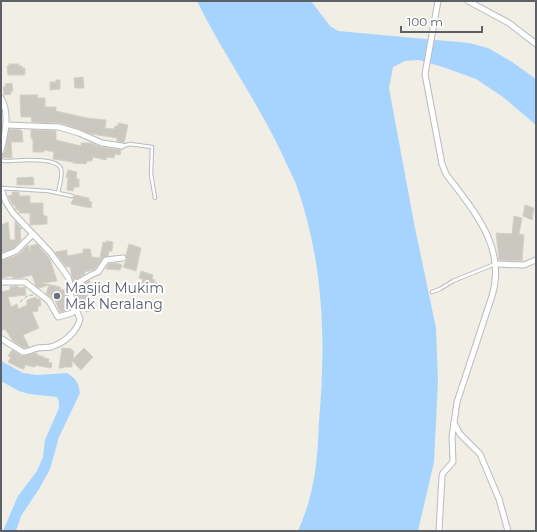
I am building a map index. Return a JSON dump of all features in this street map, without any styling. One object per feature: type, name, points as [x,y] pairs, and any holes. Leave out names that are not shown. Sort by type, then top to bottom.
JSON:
[{"type":"street","points":[[438,1],[425,77],[443,169],[486,230],[496,264],[497,277],[460,395],[452,438],[453,462],[442,476],[439,531]]},
{"type":"street","points":[[468,1],[509,23],[536,44]]},
{"type":"street","points":[[1,98],[5,107],[6,125],[1,151]]},
{"type":"street","points":[[6,125],[58,127],[79,133],[102,143],[122,146]]},
{"type":"street","points":[[1,189],[10,209],[18,220],[50,252],[65,272],[70,281],[71,297],[75,309],[80,317],[78,327],[65,339],[52,346],[23,352],[2,339]]},
{"type":"street","points":[[1,258],[16,251],[33,234]]},
{"type":"street","points":[[71,287],[98,272],[106,260],[122,258]]},
{"type":"street","points":[[496,264],[524,265],[536,260]]},
{"type":"street","points":[[1,282],[22,282],[51,303],[58,317],[72,313],[75,309]]},
{"type":"street","points":[[454,422],[460,434],[480,454],[500,500],[508,531]]},
{"type":"lane","points":[[122,146],[130,144],[152,147],[151,174],[155,198]]},
{"type":"lane","points":[[1,160],[44,160],[57,164],[62,170],[58,193]]},
{"type":"lane","points":[[1,189],[48,191],[72,196]]},
{"type":"lane","points":[[432,292],[453,281],[496,264]]},
{"type":"path","points":[[20,302],[27,296],[36,294],[41,295]]},
{"type":"water","points":[[197,1],[311,1],[330,26],[338,31],[469,43],[488,48],[512,62],[536,79],[536,125],[503,97],[476,79],[419,60],[405,61],[393,67],[389,88],[414,223],[436,328],[438,382],[434,462],[418,531],[298,531],[308,505],[315,472],[321,392],[321,302],[312,243],[296,184],[283,156],[263,116],[207,21]]},
{"type":"water","points":[[1,361],[23,373],[37,375],[67,373],[74,378],[78,384],[80,393],[59,437],[50,469],[21,516],[16,531],[3,531],[18,496],[37,471],[43,457],[45,440],[59,408],[59,402],[57,397],[29,394],[19,391],[1,381]]},
{"type":"building","points":[[9,64],[19,64],[18,66],[25,68],[25,75],[8,75],[7,66],[9,66]]},
{"type":"building","points":[[83,77],[84,88],[75,88],[74,78]]},
{"type":"building","points":[[56,80],[60,80],[60,89],[50,90],[50,82],[56,82]]},
{"type":"building","points":[[12,83],[13,91],[11,91],[11,94],[4,95],[3,87],[5,87],[5,84]]},
{"type":"building","points":[[20,95],[38,95],[37,98],[45,98],[45,107],[56,107],[56,111],[87,118],[106,120],[105,128],[114,129],[115,126],[118,126],[118,123],[128,125],[124,143],[117,141],[117,138],[92,134],[60,123],[32,122],[31,117],[21,117]]},
{"type":"building","points":[[9,129],[22,131],[23,142],[11,142],[12,158],[1,157],[1,155],[5,152]]},
{"type":"building","points":[[31,130],[56,131],[56,140],[81,146],[81,143],[91,143],[101,147],[121,150],[120,155],[115,154],[114,158],[107,157],[106,160],[93,157],[92,161],[87,161],[86,164],[53,159],[54,152],[44,150],[44,152],[33,152]]},
{"type":"building","points":[[68,170],[77,172],[76,179],[79,179],[79,187],[74,187],[73,191],[67,190],[68,177],[66,177]]},
{"type":"building","points":[[33,177],[34,185],[17,185],[17,178]]},
{"type":"building","points":[[12,192],[19,192],[19,196],[30,196],[30,203],[43,203],[43,214],[44,216],[47,216],[47,224],[30,225],[30,213],[19,213],[19,210],[16,210],[15,205],[13,205],[8,196],[12,195]]},
{"type":"building","points":[[75,195],[89,198],[89,201],[92,202],[91,208],[71,204]]},
{"type":"building","points":[[525,205],[534,208],[532,220],[523,216]]},
{"type":"building","points":[[514,216],[522,218],[519,234],[524,235],[522,261],[499,260],[496,233],[512,234]]},
{"type":"building","points":[[15,221],[22,229],[20,230],[21,240],[14,248],[1,253],[1,225],[8,222],[10,240],[15,240]]},
{"type":"building","points":[[106,241],[113,242],[112,251],[109,251],[108,256],[103,258],[95,269],[84,272],[85,274],[73,281],[70,267],[66,267],[55,252],[67,250],[67,256],[83,253],[83,249],[90,249],[92,257],[100,258],[103,242],[106,243]]},
{"type":"building","points":[[37,244],[50,259],[57,281],[42,283],[60,287],[61,290],[67,289],[67,298],[71,308],[70,310],[60,312],[55,300],[46,294],[49,285],[39,288],[36,286],[32,275],[19,278],[13,278],[12,276],[1,278],[1,261],[18,255],[28,245],[30,252],[30,246]]},
{"type":"building","points":[[129,244],[141,248],[136,271],[123,267],[127,259],[126,255]]},
{"type":"building","points":[[116,263],[122,265],[120,270],[106,269],[108,264]]},
{"type":"building","points":[[141,271],[153,275],[152,279],[155,280],[154,282],[163,285],[162,290],[141,285],[143,279],[139,278]]},
{"type":"building","points":[[89,280],[91,284],[93,282],[95,288],[87,293],[90,302],[91,301],[93,305],[89,307],[91,310],[86,312],[82,304],[79,305],[75,296],[75,290],[77,291],[76,289]]},
{"type":"building","points":[[18,286],[18,288],[25,287],[26,295],[8,297],[11,307],[17,304],[18,309],[27,305],[27,300],[36,297],[37,299],[40,299],[41,306],[38,306],[38,311],[32,312],[39,328],[23,335],[29,347],[24,348],[13,341],[5,329],[1,331],[1,292],[10,290],[10,287]]},
{"type":"building","points":[[62,348],[72,349],[72,351],[74,351],[73,359],[84,348],[93,357],[81,370],[72,361],[72,367],[59,368]]},
{"type":"building","points":[[12,350],[22,356],[37,353],[37,355],[49,359],[48,362],[52,363],[51,368],[25,365],[24,369],[20,368],[8,362],[11,357],[8,356]]},
{"type":"place","name":"Masjid Mukim Mak Neralang","points":[[57,296]]}]
